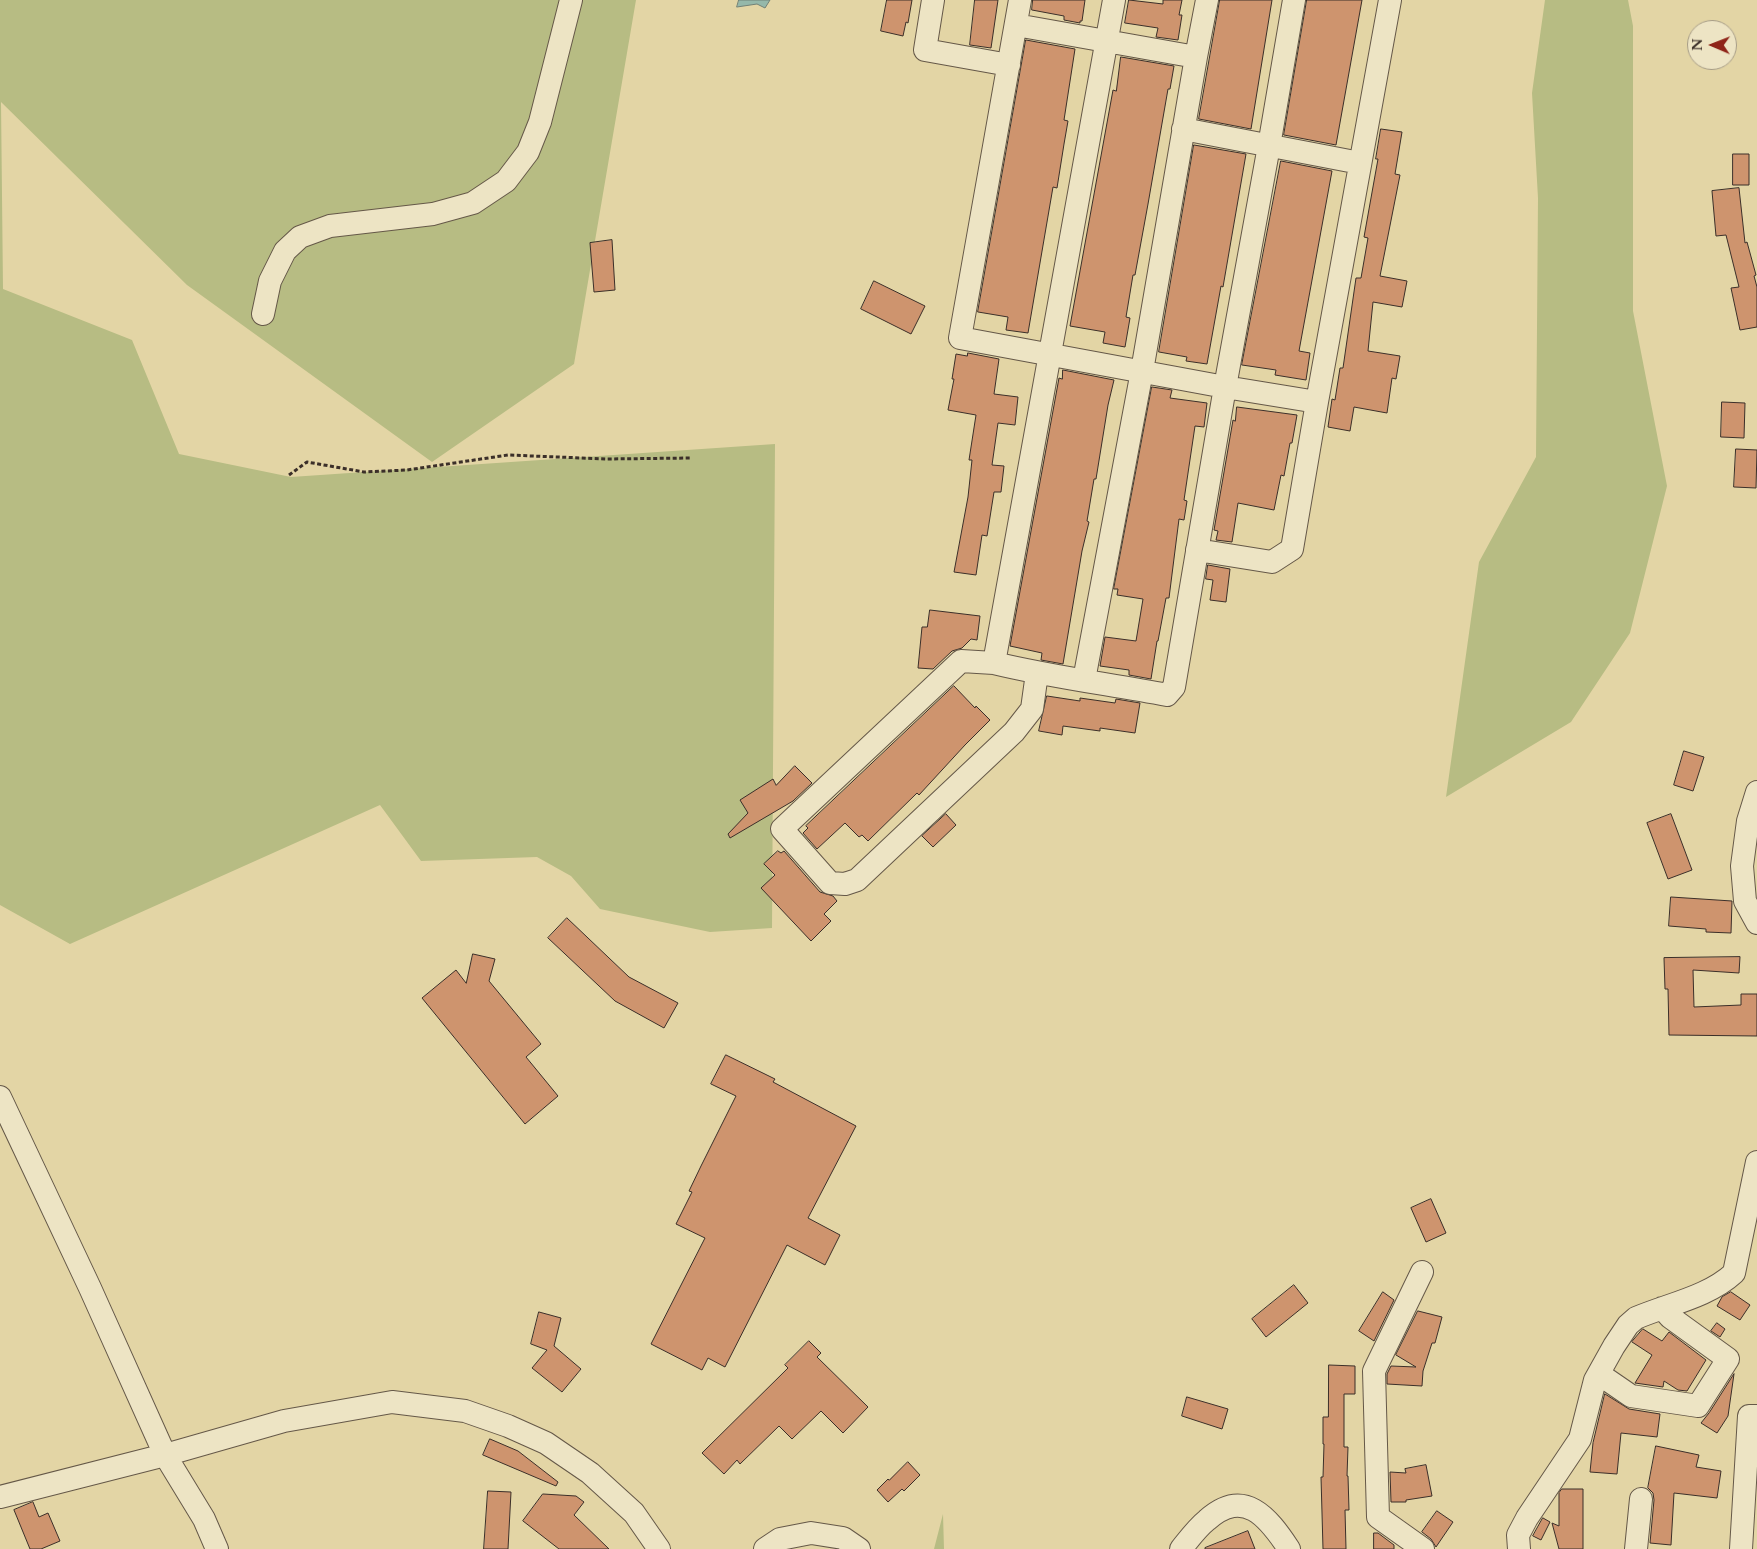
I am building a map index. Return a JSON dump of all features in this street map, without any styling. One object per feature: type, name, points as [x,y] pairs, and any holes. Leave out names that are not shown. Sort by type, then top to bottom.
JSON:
[{"type":"street","points":[[263,314],[270,281],[285,251],[300,237],[330,226],[433,214],[473,204],[506,181],[528,152],[540,122],[571,0]]},
{"type":"street","points":[[934,0],[925,50],[1009,65]]},
{"type":"street","points":[[1020,0],[960,338],[1316,402]]},
{"type":"street","points":[[994,663],[1114,0]]},
{"type":"street","points":[[1084,680],[1142,371],[1207,0]]},
{"type":"street","points":[[1037,673],[1032,709],[1014,732],[857,880],[845,884],[830,883],[782,829],[961,661],[994,663],[1037,673],[1167,695],[1174,687],[1294,0]]},
{"type":"street","points":[[1197,550],[1272,562],[1292,549],[1316,402],[1390,0]]},
{"type":"street","points":[[1016,25],[1196,57]]},
{"type":"street","points":[[1183,129],[1360,163]]},
{"type":"street","points":[[1757,792],[1748,821],[1742,866],[1746,901],[1757,923]]},
{"type":"street","points":[[0,1097],[90,1288],[165,1455],[204,1519],[218,1549]]},
{"type":"street","points":[[1519,1549],[1518,1535],[1580,1439],[1590,1397],[1599,1374],[1628,1325],[1636,1318],[1705,1292],[1724,1282],[1734,1273],[1757,1162]]},
{"type":"street","points":[[1422,1272],[1374,1371],[1378,1517],[1423,1549]]},
{"type":"street","points":[[1599,1374],[1631,1396],[1698,1406],[1728,1359],[1670,1317],[1662,1308]]},
{"type":"street","points":[[0,1497],[165,1455],[284,1421],[392,1402],[465,1411],[508,1426],[546,1443],[590,1473],[634,1513],[659,1549]]},
{"type":"street","points":[[1741,1549],[1750,1503],[1748,1416],[1757,1416]]},
{"type":"street","points":[[1636,1549],[1641,1499]]},
{"type":"street","points":[[1181,1549],[1206,1520],[1222,1509],[1239,1504],[1262,1515],[1289,1549]]},
{"type":"street","points":[[765,1549],[780,1539],[811,1533],[843,1538],[859,1549]]},
{"type":"path","points":[[289,475],[307,462],[364,472],[406,470],[508,455],[607,459],[690,458]]},
{"type":"green space","points":[[0,0],[636,0],[574,364],[432,462],[187,285],[1,102],[3,289],[132,340],[179,454],[291,477],[775,444],[772,928],[710,932],[600,909],[571,876],[537,857],[421,861],[380,805],[70,944],[0,905]]},
{"type":"green space","points":[[1545,0],[1628,0],[1633,26],[1633,311],[1667,486],[1630,633],[1571,722],[1446,797],[1479,562],[1536,457],[1538,198],[1532,93]]},
{"type":"green space","points":[[943,1514],[944,1549],[934,1549]]},
{"type":"shaded area","points":[[739,0],[770,0],[765,8],[757,4],[737,7]]},
{"type":"building","points":[[887,0],[912,0],[908,23],[906,22],[903,36],[881,31]]},
{"type":"building","points":[[975,0],[998,0],[991,48],[970,45]]},
{"type":"building","points":[[1033,0],[1085,0],[1082,21],[1080,23],[1064,20],[1064,16],[1032,10]]},
{"type":"building","points":[[1129,0],[1163,4],[1163,0],[1182,0],[1178,40],[1156,37],[1158,28],[1125,23]]},
{"type":"building","points":[[1220,0],[1272,0],[1251,129],[1199,119]]},
{"type":"building","points":[[1307,0],[1362,0],[1336,145],[1284,135]]},
{"type":"building","points":[[1026,40],[1075,49],[1064,120],[1068,121],[1057,188],[1053,187],[1028,333],[1006,330],[1008,317],[978,312]]},
{"type":"building","points":[[1121,57],[1174,66],[1170,89],[1168,89],[1135,275],[1133,275],[1126,317],[1130,318],[1125,347],[1103,343],[1105,332],[1070,326],[1113,90],[1116,91]]},
{"type":"building","points":[[1381,129],[1402,132],[1395,174],[1400,175],[1380,276],[1407,281],[1402,307],[1373,302],[1368,351],[1400,356],[1396,379],[1392,378],[1387,413],[1354,407],[1350,431],[1328,427],[1332,399],[1335,400],[1340,368],[1343,368],[1356,278],[1361,278],[1368,238],[1364,237],[1378,159],[1376,159]]},
{"type":"building","points":[[1194,145],[1246,154],[1223,287],[1221,286],[1207,364],[1186,361],[1187,357],[1159,352]]},
{"type":"building","points":[[1733,154],[1749,154],[1749,185],[1733,185]]},
{"type":"building","points":[[1281,161],[1332,171],[1299,351],[1310,353],[1306,380],[1275,375],[1276,370],[1242,365]]},
{"type":"building","points":[[1739,188],[1745,243],[1747,242],[1756,275],[1754,276],[1757,287],[1757,327],[1740,330],[1731,288],[1739,287],[1726,235],[1716,236],[1712,191]]},
{"type":"building","points":[[612,240],[615,290],[594,292],[590,243]]},
{"type":"building","points":[[874,281],[925,306],[911,334],[861,309]]},
{"type":"building","points":[[968,353],[999,359],[994,394],[1018,397],[1015,425],[998,423],[992,465],[1004,466],[1001,492],[994,492],[987,536],[982,535],[976,575],[954,572],[968,497],[972,460],[969,460],[976,415],[948,410],[954,379],[952,379],[956,354],[967,356]]},
{"type":"building","points":[[1063,370],[1114,380],[1096,479],[1094,479],[1087,521],[1089,522],[1082,551],[1063,664],[1041,660],[1042,653],[1010,646],[1059,378],[1062,379]]},
{"type":"building","points":[[1152,387],[1172,390],[1170,398],[1207,403],[1204,427],[1195,426],[1184,500],[1187,501],[1184,520],[1179,519],[1169,598],[1166,598],[1151,679],[1129,675],[1129,670],[1100,666],[1105,637],[1136,641],[1143,599],[1117,595],[1118,589],[1114,589]]},
{"type":"building","points":[[1722,402],[1745,403],[1744,438],[1721,437]]},
{"type":"building","points":[[1237,407],[1297,415],[1292,443],[1290,443],[1284,476],[1281,475],[1274,510],[1238,503],[1232,542],[1216,540],[1218,531],[1214,530],[1233,420],[1235,421]]},
{"type":"building","points":[[1736,449],[1757,450],[1756,488],[1734,487]]},
{"type":"building","points":[[1208,565],[1230,569],[1226,602],[1210,600],[1213,580],[1206,579]]},
{"type":"building","points":[[930,610],[980,616],[977,640],[971,639],[962,648],[952,651],[933,669],[918,668],[922,627],[927,627]]},
{"type":"building","points":[[954,686],[975,708],[976,706],[990,720],[919,795],[917,793],[868,841],[862,835],[859,837],[845,823],[817,849],[803,833],[808,828],[806,826]]},
{"type":"building","points":[[1047,696],[1080,701],[1080,698],[1115,703],[1116,699],[1140,703],[1135,733],[1100,728],[1100,731],[1063,726],[1062,735],[1039,731]]},
{"type":"building","points":[[1684,751],[1704,757],[1693,791],[1674,785]]},
{"type":"building","points":[[795,766],[812,783],[793,801],[730,838],[728,834],[748,813],[740,800],[773,779],[776,785]]},
{"type":"building","points":[[946,814],[956,825],[933,847],[922,836]]},
{"type":"building","points":[[1671,814],[1692,870],[1668,879],[1647,823]]},
{"type":"building","points":[[778,851],[781,853],[784,851],[820,892],[833,896],[837,901],[824,914],[831,921],[811,941],[761,888],[775,875],[764,864]]},
{"type":"building","points":[[1671,897],[1732,901],[1731,933],[1706,932],[1706,929],[1669,926]]},
{"type":"building","points":[[567,918],[629,977],[678,1003],[664,1028],[615,1001],[548,938]]},
{"type":"building","points":[[473,954],[495,959],[489,981],[541,1044],[526,1057],[558,1096],[525,1124],[422,998],[456,970],[466,983]]},
{"type":"building","points":[[1740,957],[1739,973],[1693,970],[1694,1007],[1741,1005],[1741,994],[1757,994],[1757,1036],[1669,1035],[1668,989],[1665,989],[1664,958]]},
{"type":"building","points":[[726,1055],[775,1079],[773,1082],[856,1126],[808,1218],[840,1235],[825,1265],[787,1245],[725,1367],[708,1358],[702,1370],[651,1344],[705,1238],[676,1224],[692,1192],[689,1191],[736,1096],[711,1084]]},
{"type":"building","points":[[1431,1199],[1446,1233],[1426,1242],[1411,1208]]},
{"type":"building","points":[[1294,1285],[1308,1303],[1266,1337],[1252,1319]]},
{"type":"building","points":[[1383,1292],[1394,1300],[1374,1341],[1359,1331]]},
{"type":"building","points":[[1731,1292],[1750,1305],[1740,1320],[1717,1306],[1722,1297]]},
{"type":"building","points":[[1418,1311],[1442,1317],[1435,1343],[1432,1343],[1423,1371],[1422,1386],[1387,1384],[1387,1374],[1391,1366],[1416,1367],[1396,1355]]},
{"type":"building","points":[[539,1312],[561,1318],[554,1346],[581,1369],[562,1392],[532,1368],[547,1350],[531,1344]]},
{"type":"building","points":[[1717,1323],[1725,1329],[1720,1337],[1711,1331]]},
{"type":"building","points":[[1643,1329],[1662,1341],[1669,1332],[1706,1360],[1687,1391],[1678,1390],[1664,1381],[1663,1387],[1635,1383],[1652,1355],[1632,1342]]},
{"type":"building","points":[[809,1341],[821,1353],[817,1357],[868,1407],[843,1433],[821,1411],[792,1439],[779,1426],[740,1464],[737,1460],[724,1474],[702,1453],[788,1368],[785,1365]]},
{"type":"building","points":[[1329,1365],[1355,1366],[1355,1394],[1344,1394],[1344,1447],[1348,1447],[1349,1510],[1345,1510],[1346,1549],[1323,1549],[1321,1477],[1323,1477],[1323,1417],[1328,1417]]},
{"type":"building","points":[[1734,1374],[1728,1416],[1717,1433],[1701,1423]]},
{"type":"building","points":[[1605,1394],[1629,1409],[1660,1414],[1657,1437],[1621,1433],[1617,1474],[1590,1472],[1593,1443]]},
{"type":"building","points":[[1187,1397],[1228,1409],[1222,1429],[1182,1416]]},
{"type":"building","points":[[490,1439],[518,1451],[558,1482],[556,1486],[483,1455]]},
{"type":"building","points":[[1656,1446],[1699,1455],[1696,1467],[1721,1471],[1717,1498],[1674,1493],[1671,1545],[1650,1543],[1654,1500],[1653,1493],[1648,1488]]},
{"type":"building","points":[[908,1462],[920,1475],[904,1491],[902,1489],[888,1502],[877,1490]]},
{"type":"building","points":[[1426,1465],[1432,1496],[1406,1500],[1406,1502],[1391,1502],[1390,1472],[1406,1473],[1405,1469]]},
{"type":"building","points":[[1562,1489],[1583,1489],[1583,1549],[1559,1549],[1552,1523],[1559,1526],[1559,1493]]},
{"type":"building","points":[[488,1491],[511,1492],[508,1549],[484,1549]]},
{"type":"building","points":[[543,1494],[576,1496],[584,1502],[574,1515],[609,1549],[559,1549],[523,1521]]},
{"type":"building","points":[[33,1502],[39,1517],[48,1513],[60,1541],[41,1549],[30,1549],[14,1510]]},
{"type":"building","points":[[1437,1511],[1453,1522],[1436,1547],[1431,1539],[1422,1532]]},
{"type":"building","points":[[1543,1518],[1550,1522],[1541,1540],[1533,1536]]},
{"type":"building","points":[[1248,1531],[1255,1549],[1205,1549],[1205,1548]]},
{"type":"building","points":[[1374,1533],[1378,1533],[1394,1545],[1394,1549],[1374,1549]]}]
